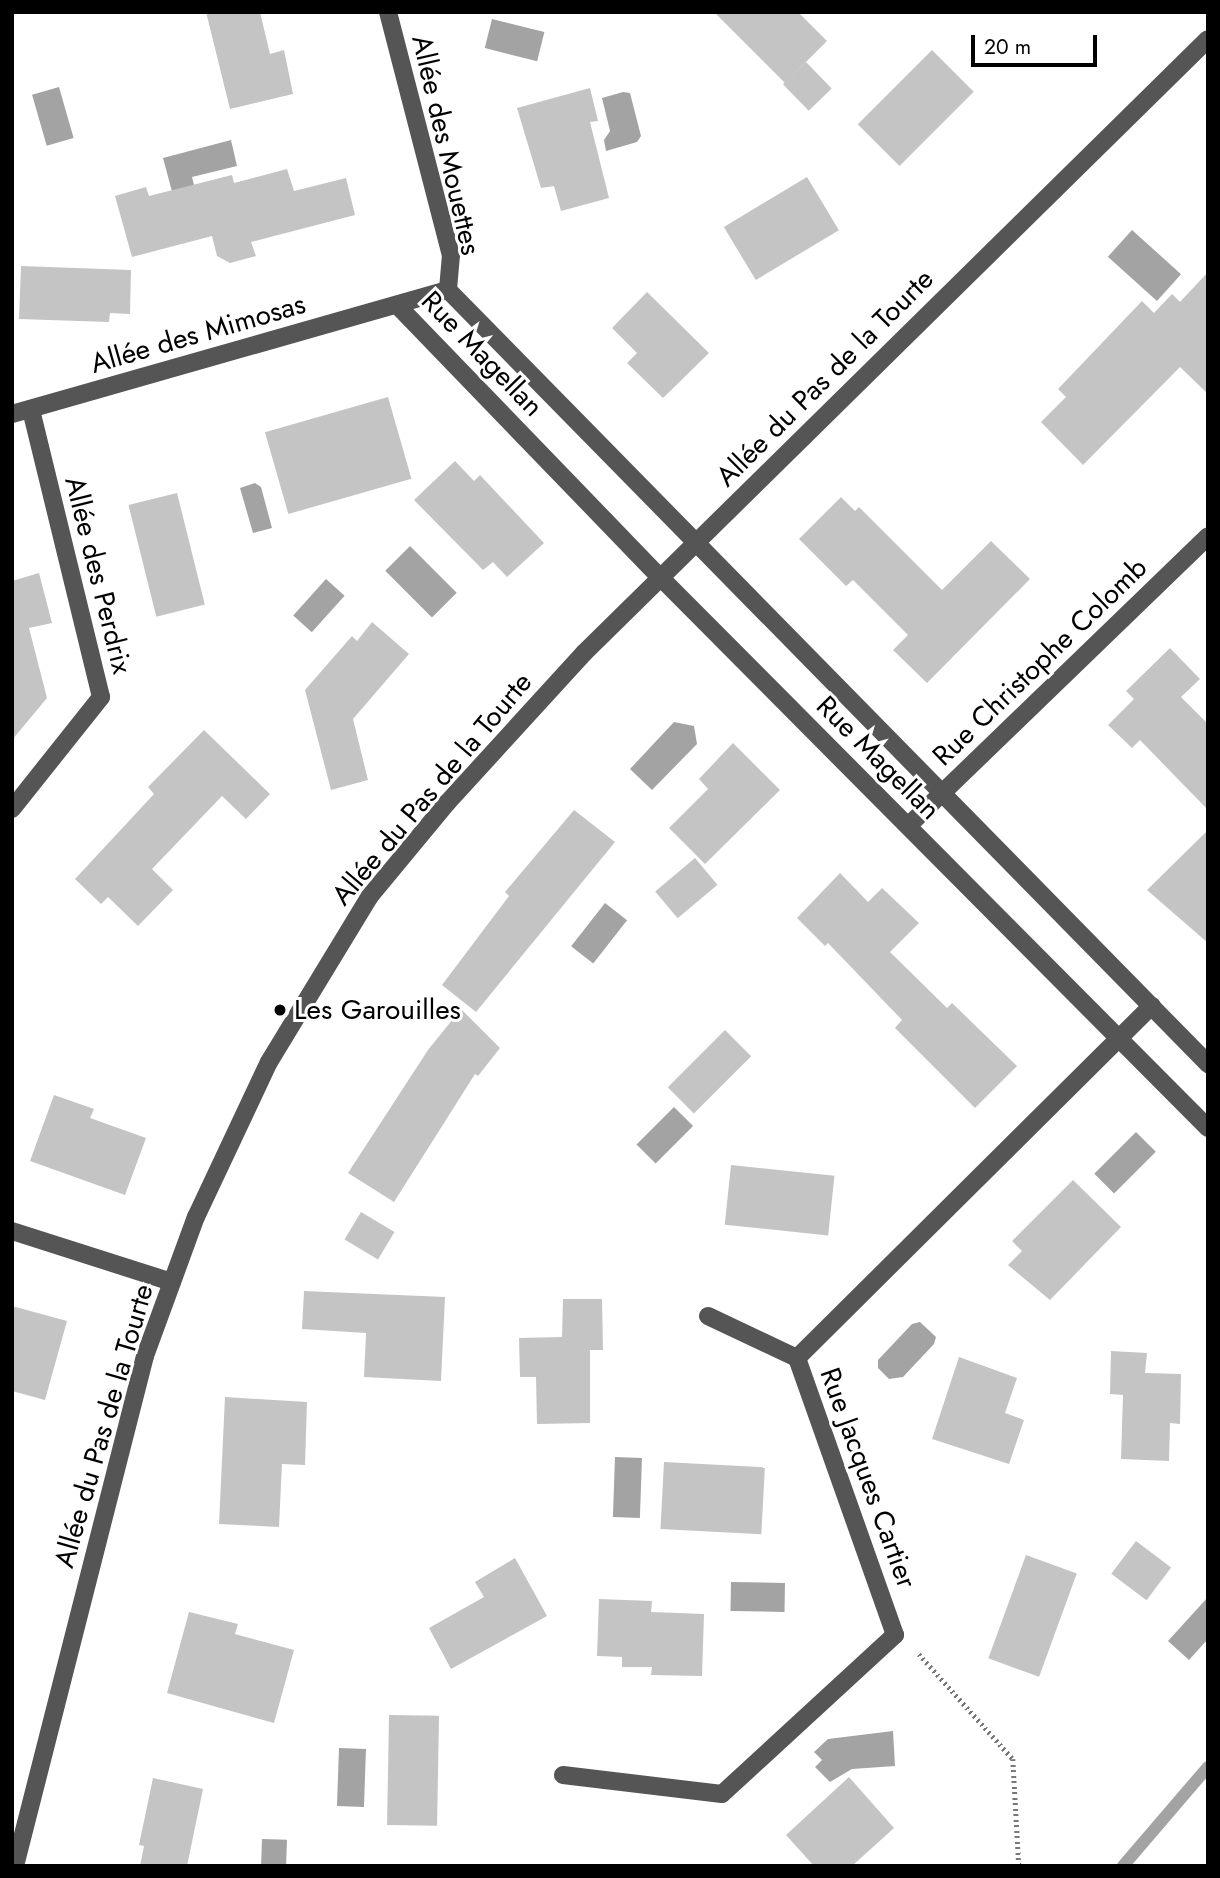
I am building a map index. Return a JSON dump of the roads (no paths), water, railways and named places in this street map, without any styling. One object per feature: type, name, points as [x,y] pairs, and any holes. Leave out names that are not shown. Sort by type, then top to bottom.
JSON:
[{"type":"street","name":"Allée des Mouettes","points":[[388,12],[451,255],[448,290]]},
{"type":"street","name":"Allée du Pas de la Tourte","points":[[15,1866],[145,1356],[172,1282],[196,1217],[269,1062],[370,896],[536,702],[1208,39]]},
{"type":"street","name":"Rue Magellan","points":[[1208,1064],[694,544],[448,290],[397,305],[660,577],[1208,1128]]},
{"type":"street","name":"Allée des Mimosas","points":[[12,414],[397,305]]},
{"type":"street","name":"Allée des Perdrix","points":[[12,809],[101,697],[31,409]]},
{"type":"street","name":"Rue Christophe Colomb","points":[[908,826],[1208,537]]},
{"type":"street","name":"Rue Jacques Cartier","points":[[564,1775],[722,1794],[895,1635],[797,1358],[1152,1006]]},
{"type":"street","points":[[12,1231],[172,1282]]},
{"type":"street","points":[[708,1317],[797,1358]]},
{"type":"waterway","points":[[1123,1866],[1208,1767]]},
{"type":"place","name":"Les Garouilles","points":[[280,1010]]}]
